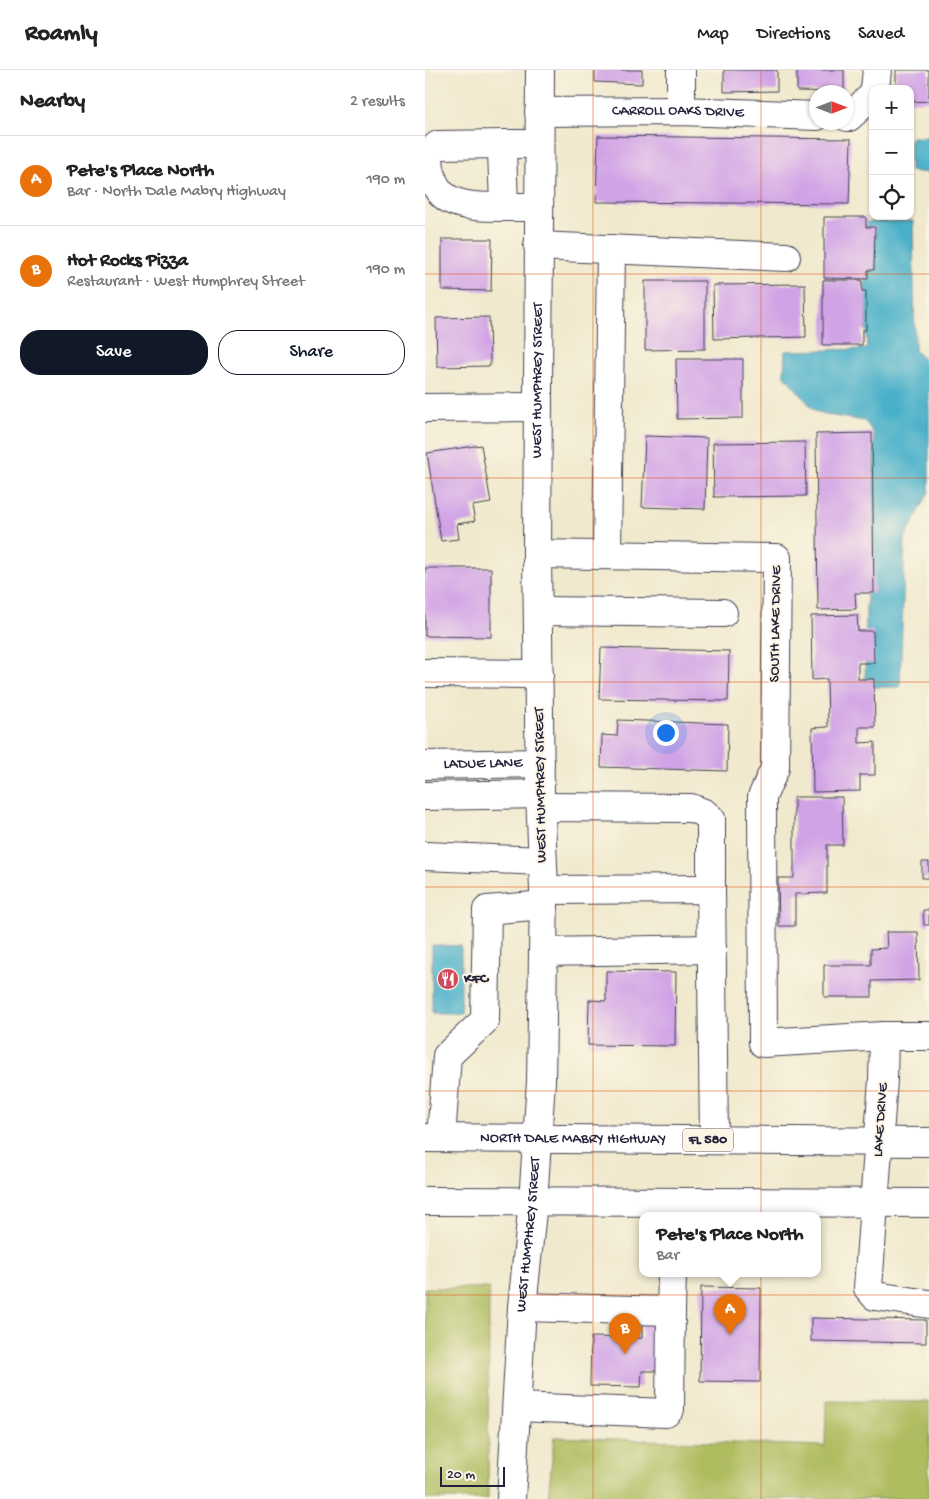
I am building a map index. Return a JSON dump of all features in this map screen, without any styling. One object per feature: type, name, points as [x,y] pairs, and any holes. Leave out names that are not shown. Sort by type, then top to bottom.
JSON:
[{"type":"street","name":"WEST HUMPHREY STREET","points":[[511,1499],[522,1308],[533,1202],[541,1081],[543,897],[537,554],[540,70]]},
{"type":"street","points":[[681,70],[681,111]]},
{"type":"street","points":[[875,85],[877,70]]},
{"type":"street","points":[[854,112],[869,99]]},
{"type":"street","name":"CARROLL OAKS DRIVE","points":[[539,112],[681,111],[809,116]]},
{"type":"street","points":[[504,144],[502,151],[504,204],[508,207]]},
{"type":"street","points":[[539,144],[438,145],[429,153],[429,169],[435,186],[445,198],[459,203],[482,207],[539,206]]},
{"type":"street","points":[[539,246],[786,258]]},
{"type":"street","points":[[537,554],[607,556],[611,250]]},
{"type":"street","points":[[425,408],[538,407]]},
{"type":"street","name":"SOUTH LAKE DRIVE","points":[[607,556],[777,558],[775,768],[762,797],[763,1043],[884,1036]]},
{"type":"street","points":[[538,611],[723,613]]},
{"type":"street","points":[[425,673],[539,674]]},
{"type":"street","name":"LADUE LANE","points":[[425,765],[540,763]]},
{"type":"street","points":[[425,796],[691,808],[704,813],[711,819],[714,1140]]},
{"type":"street","points":[[425,856],[542,861]]},
{"type":"street","points":[[433,1138],[436,1066],[485,1020],[487,910],[543,897],[711,890]]},
{"type":"street","points":[[543,952],[712,949]]},
{"type":"street","points":[[884,1036],[929,1036]]},
{"type":"street","name":"LAKE DRIVE","points":[[884,1036],[879,1141],[868,1288],[875,1296],[929,1304]]},
{"type":"street","name":"NORTH DALE MABRY HIGHWAY","points":[[433,1138],[929,1142]]},
{"type":"street","points":[[425,1201],[533,1202],[673,1209],[929,1204]]},
{"type":"street","points":[[517,1407],[665,1413],[670,1409],[672,1277]]},
{"type":"street","points":[[522,1308],[671,1311]]},
{"type":"green space","points":[[425,1288],[489,1288],[488,1499],[425,1499]]},
{"type":"green space","points":[[826,1401],[929,1402],[929,1499],[548,1499],[554,1437],[825,1446]]},
{"type":"water","points":[[914,137],[929,137],[929,173],[914,171]]},
{"type":"water","points":[[913,221],[915,350],[929,365],[929,492],[905,538],[900,687],[865,687],[866,608],[873,505],[874,434],[865,421],[815,411],[784,375],[785,351],[867,349],[863,222]]},
{"type":"water","points":[[432,945],[461,946],[461,1013],[432,1013]]},
{"type":"building","points":[[595,70],[642,70],[642,84],[595,82]]},
{"type":"building","points":[[724,70],[777,70],[777,91],[724,92]]},
{"type":"building","points":[[797,70],[844,70],[844,85],[809,85],[809,91],[797,91]]},
{"type":"building","points":[[896,70],[929,70],[929,101],[914,102],[914,85],[896,85]]},
{"type":"building","points":[[598,136],[851,139],[849,204],[596,202]]},
{"type":"building","points":[[824,217],[866,217],[866,227],[875,227],[874,270],[868,270],[868,279],[824,278]]},
{"type":"building","points":[[442,239],[492,239],[491,291],[442,290]]},
{"type":"building","points":[[823,280],[862,280],[862,291],[866,291],[866,330],[862,330],[862,345],[823,345]]},
{"type":"building","points":[[645,281],[705,281],[705,349],[645,350]]},
{"type":"building","points":[[805,284],[806,337],[714,339],[713,285]]},
{"type":"building","points":[[489,317],[490,366],[437,367],[436,318]]},
{"type":"building","points":[[676,359],[743,359],[743,418],[677,419]]},
{"type":"building","points":[[872,433],[874,593],[855,593],[856,609],[818,610],[816,434]]},
{"type":"building","points":[[645,436],[707,438],[705,509],[642,507]]},
{"type":"building","points":[[805,442],[806,496],[714,497],[713,443]]},
{"type":"building","points":[[481,445],[491,503],[472,506],[475,521],[457,524],[459,539],[441,541],[427,453]]},
{"type":"building","points":[[425,568],[491,568],[491,637],[425,636]]},
{"type":"building","points":[[857,615],[858,631],[873,631],[874,663],[858,663],[858,679],[874,679],[875,727],[859,727],[859,743],[875,742],[875,775],[860,775],[860,791],[813,792],[812,728],[828,727],[827,679],[812,680],[811,616]]},
{"type":"building","points":[[601,648],[729,651],[728,701],[599,699]]},
{"type":"building","points":[[618,720],[728,724],[727,771],[601,767],[602,735],[617,736]]},
{"type":"building","points":[[794,797],[842,797],[843,845],[827,845],[827,893],[795,894],[795,926],[779,926],[778,878],[794,878]]},
{"type":"building","points":[[922,862],[929,862],[929,878],[922,878]]},
{"type":"building","points":[[923,910],[929,910],[929,925],[924,925]]},
{"type":"building","points":[[886,932],[918,932],[919,980],[872,981],[872,997],[824,997],[824,965],[871,965],[871,949],[887,948]]},
{"type":"building","points":[[606,971],[676,972],[675,1046],[588,1045],[589,1000],[606,1001]]},
{"type":"building","points":[[701,1287],[761,1288],[760,1382],[700,1381]]},
{"type":"building","points":[[811,1318],[926,1320],[926,1343],[811,1341]]},
{"type":"building","points":[[642,1321],[659,1322],[659,1371],[642,1371],[641,1387],[590,1386],[591,1337],[642,1338]]},
{"type":"place","name":"KFC","points":[[448,979]]},
{"type":"place","name":"Pete's Place North","points":[[730,1335]]},
{"type":"place","name":"Hot Rocks Pizza","points":[[625,1354]]}]
